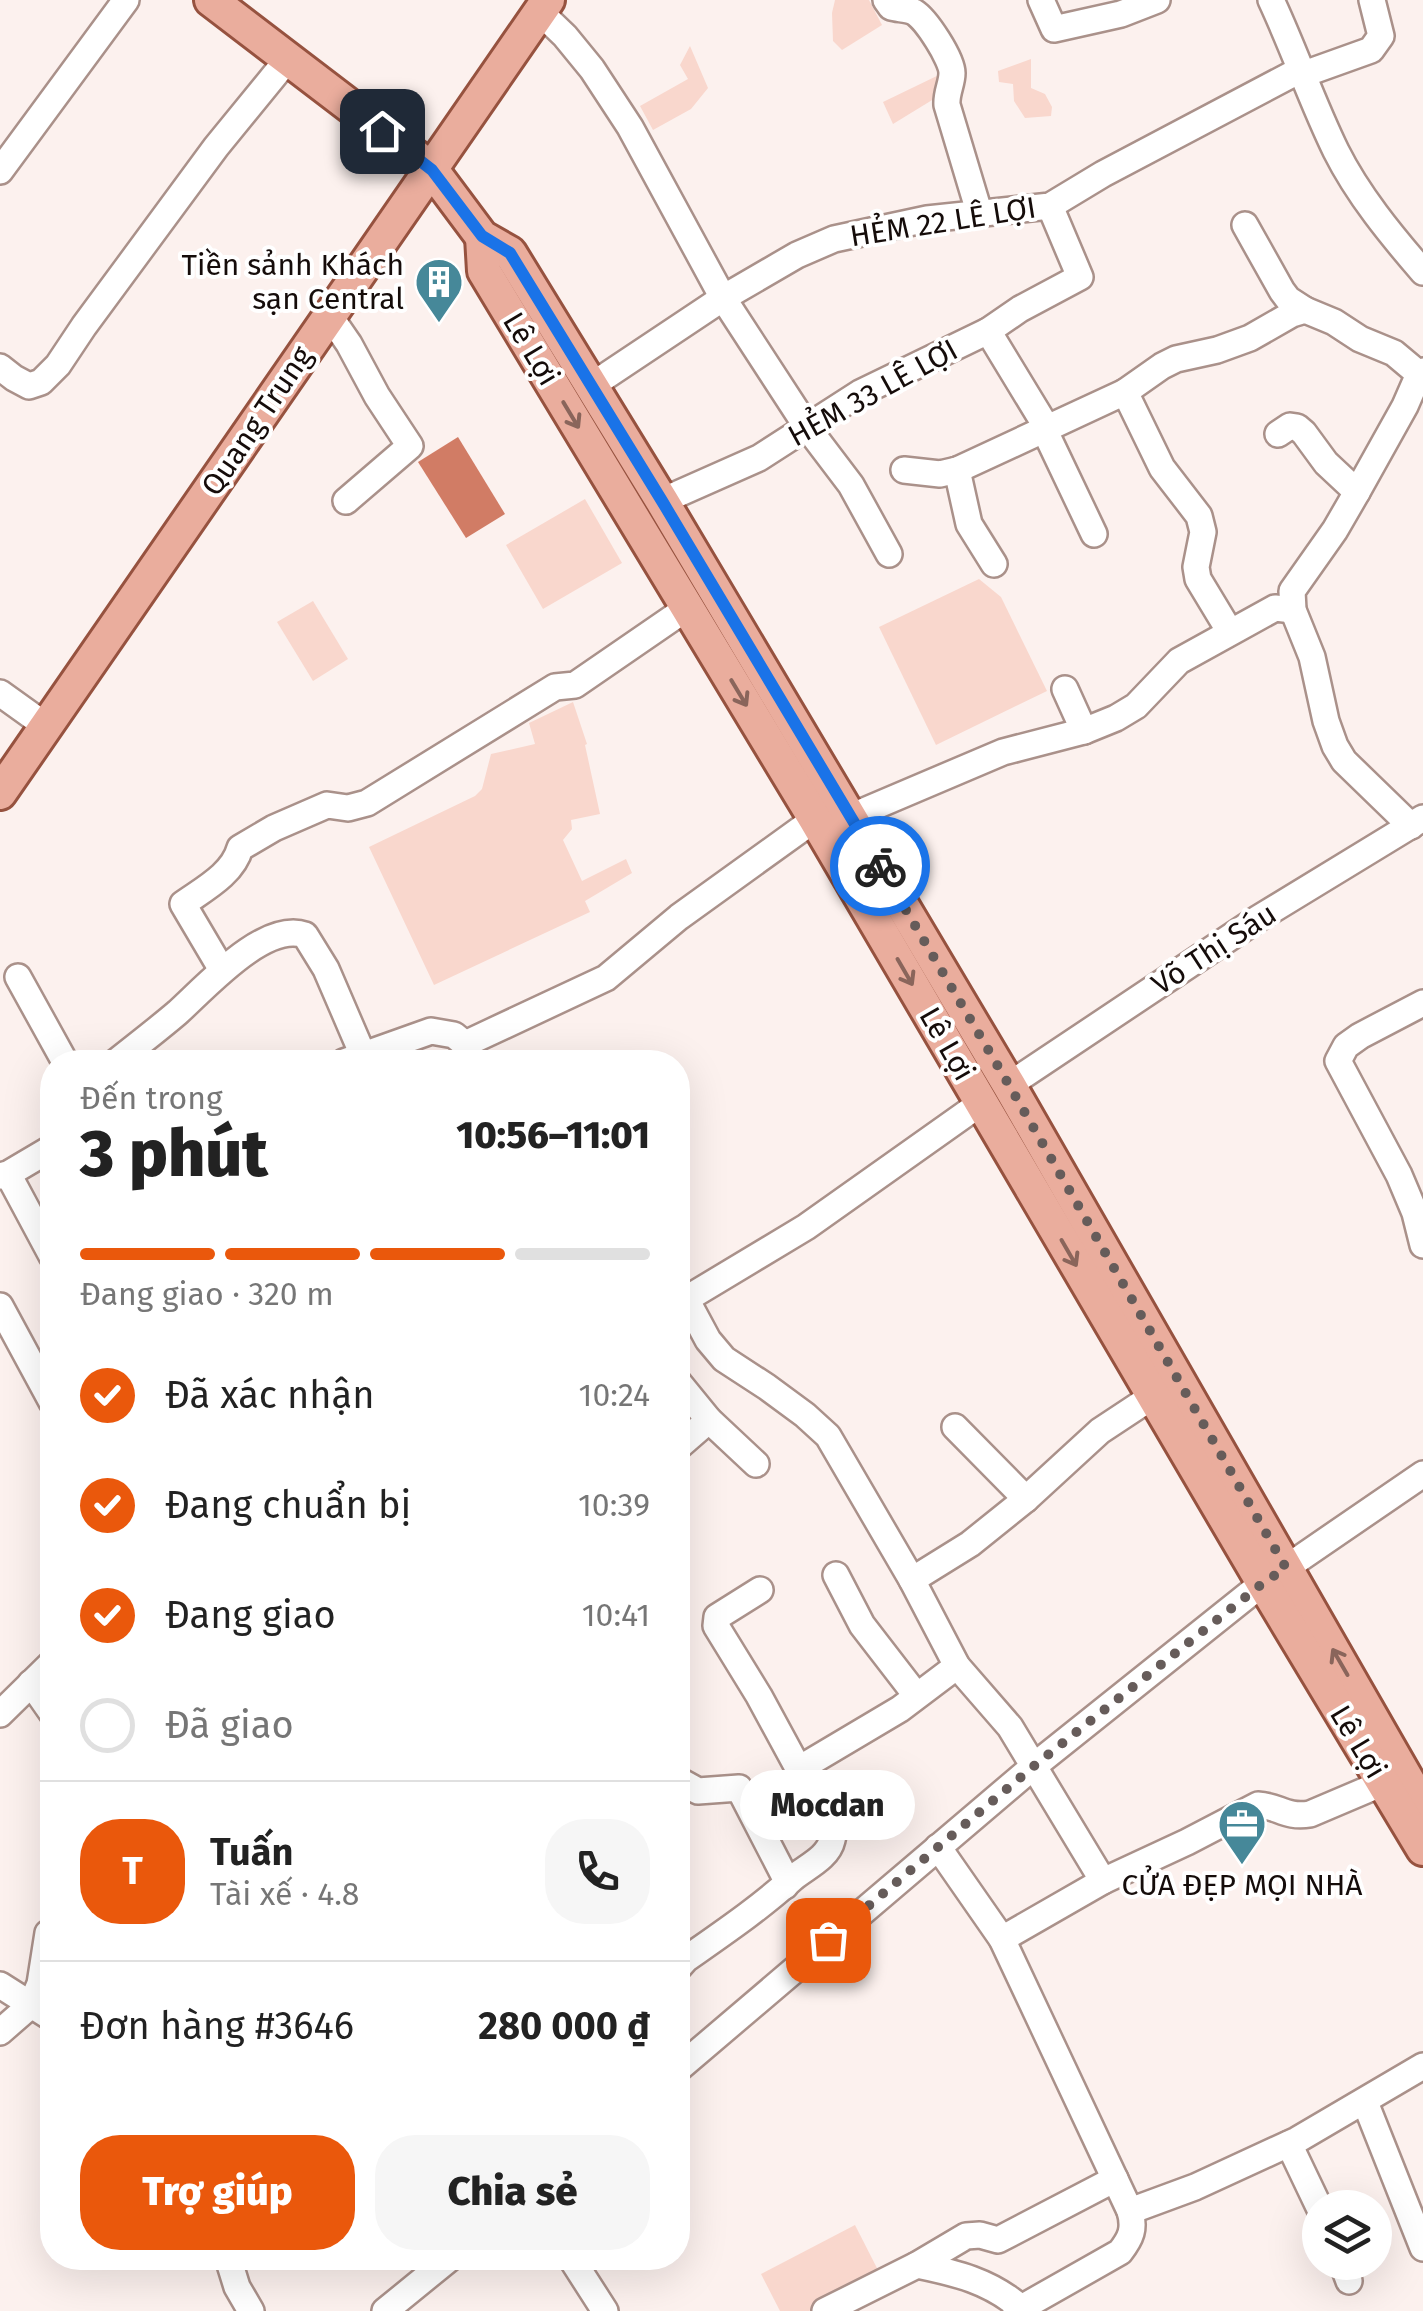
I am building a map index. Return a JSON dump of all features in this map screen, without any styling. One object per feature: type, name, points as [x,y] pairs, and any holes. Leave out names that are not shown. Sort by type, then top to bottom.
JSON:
[{"type":"main road","name":"Lê Lợi","points":[[211,0],[432,170],[482,236],[510,253],[591,386],[618,460],[688,608],[815,818],[995,1094],[1274,1576],[1383,1783],[1423,1849]]},
{"type":"main road","name":"Quang Trung","points":[[0,793],[544,6]]},
{"type":"main road","name":"Lê Lợi","points":[[482,236],[484,271],[618,460],[662,501],[850,817],[1153,1396],[1423,1807]]},
{"type":"street","points":[[0,171],[126,0]]},
{"type":"street","points":[[886,0],[890,7],[912,10],[920,16],[949,62],[952,74],[947,105],[980,215]]},
{"type":"street","points":[[1041,0],[1054,29],[1122,14],[1156,0]]},
{"type":"street","points":[[1271,0],[1337,153],[1374,210],[1423,272]]},
{"type":"street","name":"HẺM 22 LÊ LỢI","points":[[591,386],[722,298],[834,238],[927,219],[1050,206],[1103,174],[1303,72],[1371,50],[1382,36],[1372,0]]},
{"type":"street","points":[[544,6],[630,127],[722,298],[851,485],[889,554]]},
{"type":"street","points":[[0,367],[28,386],[40,382],[58,365],[216,147],[287,60]]},
{"type":"street","name":"HẺM 33 LÊ LỢI","points":[[662,501],[759,458],[860,393],[988,331],[1080,277],[1050,206]]},
{"type":"street","points":[[1245,225],[1288,300],[1394,353],[1421,372],[1335,530],[1292,591],[1293,610],[1312,657],[1335,746],[1357,774],[1417,822]]},
{"type":"street","points":[[904,470],[940,474],[957,470],[1126,392],[1176,359],[1250,338],[1305,310]]},
{"type":"street","points":[[329,315],[410,446],[346,501]]},
{"type":"street","points":[[988,331],[1046,429],[1094,534]]},
{"type":"street","points":[[1126,392],[1162,468],[1199,516],[1203,532],[1196,567],[1198,579],[1230,632]]},
{"type":"street","points":[[1278,434],[1290,426],[1304,432],[1326,463],[1357,492]]},
{"type":"street","points":[[957,470],[970,524],[994,564]]},
{"type":"street","points":[[222,970],[184,904],[237,860],[240,848],[274,828],[328,805],[348,808],[367,803],[555,687],[575,685],[688,608]]},
{"type":"street","points":[[850,817],[1003,752],[1084,731],[1116,718],[1136,706],[1179,661],[1275,608],[1293,610]]},
{"type":"street","points":[[1065,689],[1084,731]]},
{"type":"street","points":[[0,693],[46,726]]},
{"type":"street","points":[[474,1050],[606,978],[679,917],[815,818]]},
{"type":"street","name":"Võ Thị Sáu","points":[[690,1296],[806,1227],[995,1094],[1259,918],[1417,822]]},
{"type":"street","points":[[131,1050],[250,949],[297,932],[305,936],[326,969],[351,1050]]},
{"type":"street","points":[[18,977],[58,1050]]},
{"type":"street","points":[[1423,1003],[1360,1036],[1346,1046],[1338,1060],[1399,1175],[1423,1245]]},
{"type":"street","points":[[380,1050],[431,1032],[454,1035],[466,1050]]},
{"type":"street","points":[[40,1155],[4,1175],[40,1236]]},
{"type":"street","points":[[1,1310],[40,1380]]},
{"type":"street","points":[[690,1313],[724,1359],[767,1386],[828,1436],[957,1666],[1010,1727],[1103,1881]]},
{"type":"street","points":[[690,1396],[756,1464]]},
{"type":"street","points":[[912,1580],[970,1544],[1100,1431],[1153,1396]]},
{"type":"street","points":[[690,1437],[710,1420]]},
{"type":"street","points":[[955,1427],[1026,1499]]},
{"type":"street","points":[[690,2059],[1034,1766],[1274,1576],[1423,1474]]},
{"type":"street","points":[[836,1575],[862,1624],[916,1695]]},
{"type":"street","points":[[690,1956],[782,1891],[832,1841],[829,1825],[799,1769],[716,1626],[716,1617],[760,1590]]},
{"type":"street","points":[[799,1769],[900,1709],[957,1666]]},
{"type":"street","points":[[0,1714],[40,1674]]},
{"type":"street","points":[[31,1683],[40,1696]]},
{"type":"street","points":[[1002,1939],[1103,1881],[1258,1805],[1286,1814],[1310,1814],[1383,1783]]},
{"type":"street","points":[[690,1787],[698,1791],[739,1788],[786,1886]]},
{"type":"street","points":[[917,2265],[978,2280],[1005,2294],[1018,2310],[1120,2252],[1131,2238],[1134,2225],[1002,1939],[938,1847]]},
{"type":"street","points":[[0,1985],[40,2011]]},
{"type":"street","points":[[0,2032],[40,2013]]},
{"type":"street","points":[[1130,2211],[1290,2144],[1423,2066]]},
{"type":"street","points":[[1365,2102],[1423,2248]]},
{"type":"street","points":[[1290,2144],[1311,2190]]},
{"type":"street","points":[[825,2311],[966,2236],[998,2240],[1115,2178]]},
{"type":"street","points":[[232,2270],[251,2311]]},
{"type":"street","points":[[385,2311],[435,2270]]},
{"type":"street","points":[[579,2270],[605,2311]]},
{"type":"shaded area","points":[[835,0],[869,0],[882,25],[842,50],[833,41]]},
{"type":"shaded area","points":[[690,46],[708,88],[691,109],[653,130],[640,106],[688,79],[680,65]]},
{"type":"shaded area","points":[[1031,59],[1031,88],[1045,94],[1052,107],[1051,116],[1025,118],[1014,101],[1013,84],[999,82],[998,71]]},
{"type":"shaded area","points":[[943,73],[942,94],[893,124],[883,102]]},
{"type":"shaded area","points":[[458,437],[505,514],[466,538],[418,462]]},
{"type":"shaded area","points":[[585,499],[622,563],[543,609],[506,545]]},
{"type":"shaded area","points":[[979,579],[1001,597],[1047,691],[936,745],[879,627]]},
{"type":"shaded area","points":[[313,601],[348,659],[313,681],[277,622]]},
{"type":"shaded area","points":[[573,702],[587,744],[600,814],[571,820],[572,829],[563,840],[582,881],[626,859],[632,873],[585,901],[590,912],[434,985],[369,847],[475,796],[482,789],[491,754],[535,744],[529,723]]},
{"type":"shaded area","points":[[855,2225],[880,2274],[809,2311],[780,2311],[761,2274]]},
{"type":"way so far","points":[[828,1940],[1034,1766],[1286,1568],[880,866]]},
{"type":"place","name":"Tiền sảnh Khách sạn Central","points":[[439,324]]},
{"type":"place","name":"CỬA ĐẸP MỌI NHÀ","points":[[1242,1866]]},
{"type":"place","name":"Mocdan","points":[[828,1940]]},
{"type":"route","points":[[382,131],[432,170],[482,236],[510,253],[880,866]]}]
